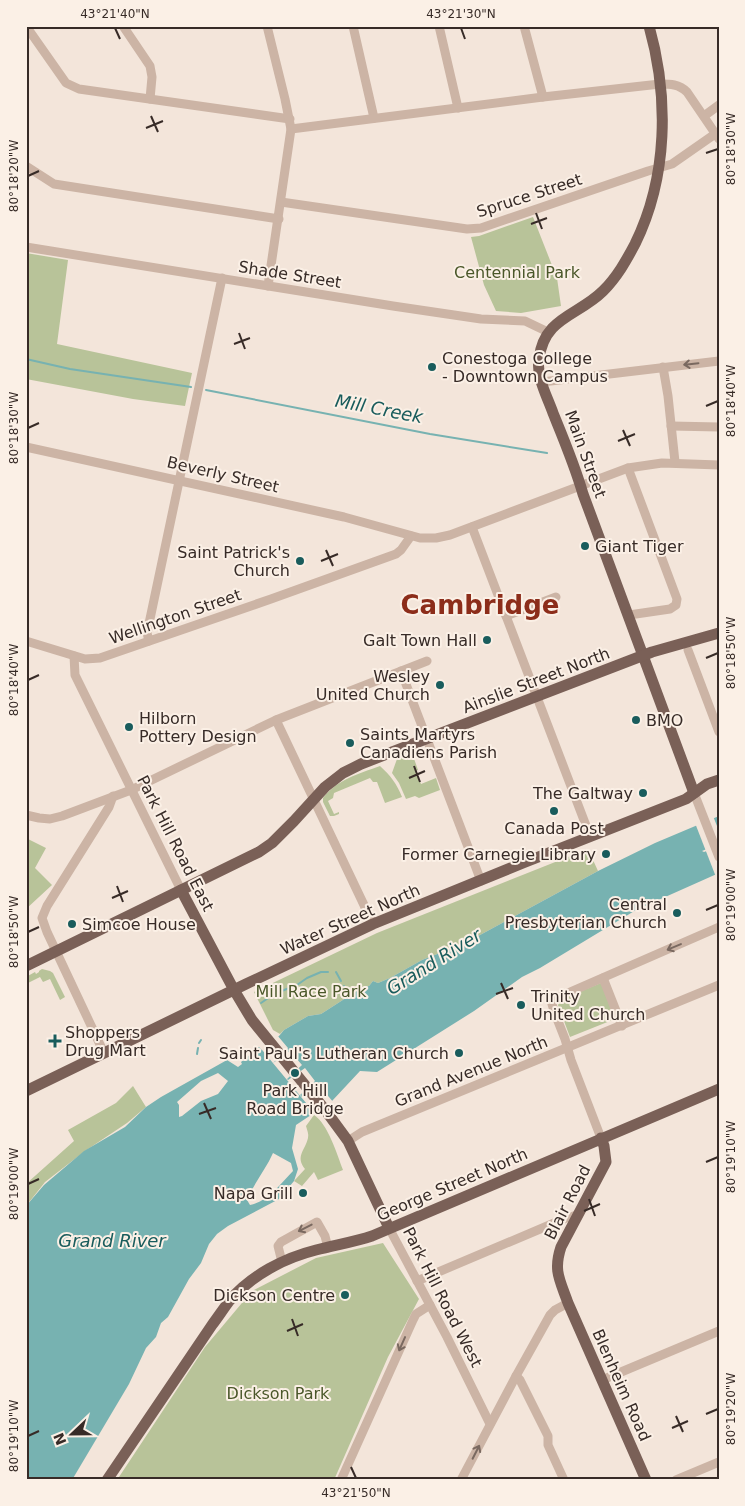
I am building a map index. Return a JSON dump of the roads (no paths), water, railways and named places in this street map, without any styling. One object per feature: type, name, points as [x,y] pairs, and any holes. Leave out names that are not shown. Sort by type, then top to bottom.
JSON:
[{"type":"main road","name":"Main Street","points":[[648,26],[660,84],[661,130],[659,168],[645,221],[630,253],[616,276],[602,293],[558,321],[543,341],[539,359],[542,382],[694,793]]},
{"type":"main road","name":"Ainslie Street North","points":[[26,966],[259,852],[277,838],[314,799],[343,773],[643,656],[719,633]]},
{"type":"main road","name":"Water Street North","points":[[26,1091],[373,924],[686,799],[707,784],[719,780]]},
{"type":"main road","name":"Park Hill Road East","points":[[181,890],[234,990],[252,1020],[266,1038]]},
{"type":"main road","name":"Park Hill Road West","points":[[266,1038],[348,1141],[389,1228]]},
{"type":"main road","name":"George Street North","points":[[107,1480],[230,1300],[264,1272],[282,1262],[314,1250],[361,1240],[719,1089]]},
{"type":"main road","name":"Blair Road","points":[[568,1303],[557,1273],[558,1258],[577,1215],[606,1162],[604,1146],[600,1138]]},
{"type":"main road","name":"Blenheim Road","points":[[568,1303],[646,1480]]},
{"type":"street","points":[[26,26],[63,78],[73,87],[291,124],[374,118],[543,96],[671,84],[684,89],[717,136]]},
{"type":"street","points":[[123,26],[150,66],[152,77],[150,99]]},
{"type":"street","points":[[267,26],[291,124],[268,286]]},
{"type":"street","points":[[353,26],[374,118]]},
{"type":"street","points":[[439,26],[458,108]]},
{"type":"street","points":[[524,26],[543,96]]},
{"type":"street","points":[[704,116],[719,105]]},
{"type":"street","name":"Spruce Street","points":[[281,202],[474,229],[486,227],[672,164],[717,136]]},
{"type":"street","points":[[26,166],[54,184],[279,219]]},
{"type":"street","name":"Shade Street","points":[[26,247],[481,319],[525,321],[548,332]]},
{"type":"street","points":[[149,642],[147,633],[222,278]]},
{"type":"street","points":[[542,382],[719,361]]},
{"type":"street","points":[[663,367],[672,426],[675,462]]},
{"type":"street","points":[[672,426],[719,427]]},
{"type":"street","name":"Beverly Street","points":[[26,447],[344,517],[411,536]]},
{"type":"street","points":[[411,536],[428,539],[436,538],[472,527],[628,468],[675,462],[719,465]]},
{"type":"street","points":[[628,468],[677,599],[676,605],[670,608],[629,615]]},
{"type":"street","points":[[472,527],[590,836]]},
{"type":"street","name":"Wellington Street","points":[[26,641],[74,656],[96,659],[396,554],[411,536]]},
{"type":"street","points":[[506,616],[556,597]]},
{"type":"street","points":[[688,650],[719,732]]},
{"type":"street","name":"Park Hill Road East","points":[[74,656],[75,675],[181,890]]},
{"type":"street","points":[[26,814],[50,819],[131,790],[276,720],[427,661]]},
{"type":"street","points":[[401,671],[481,881]]},
{"type":"street","points":[[276,720],[373,924]]},
{"type":"street","name":"Main Street","points":[[694,793],[719,857]]},
{"type":"street","points":[[104,1053],[42,918],[109,807],[113,796]]},
{"type":"street","points":[[622,1026],[603,978],[719,928]]},
{"type":"street","name":"Blair Road","points":[[600,1138],[552,1004],[554,999],[603,978]]},
{"type":"street","name":"Grand Avenue North","points":[[348,1141],[362,1132],[719,985]]},
{"type":"street","points":[[417,1281],[577,1215]]},
{"type":"street","points":[[282,1262],[278,1246],[280,1242],[317,1222],[325,1236],[328,1248]]},
{"type":"street","name":"Park Hill Road West","points":[[389,1228],[447,1337],[490,1424]]},
{"type":"street","points":[[461,1480],[550,1315],[568,1303]]},
{"type":"street","points":[[340,1480],[416,1314],[430,1306]]},
{"type":"street","points":[[602,1380],[719,1331]]},
{"type":"street","points":[[516,1376],[520,1380],[548,1436],[548,1445],[564,1480]]},
{"type":"street","points":[[676,1480],[719,1462]]},
{"type":"water","name":"Grand River","points":[[719,816],[719,844],[702,851],[704,852],[719,846],[719,873],[636,910],[522,977],[474,1011],[377,1072],[360,1071],[332,1101],[296,1125],[292,1148],[298,1169],[294,1181],[279,1199],[228,1226],[217,1234],[209,1244],[201,1263],[189,1279],[168,1317],[161,1323],[156,1337],[146,1348],[129,1384],[72,1480],[26,1480],[26,1206],[44,1185],[84,1151],[125,1127],[146,1107],[227,1060],[238,1067],[242,1064],[241,1062],[259,1047],[262,1050],[284,1030],[308,1016],[321,1014],[363,987],[369,986],[373,981],[378,983],[390,978],[422,960],[480,935],[598,871],[655,843]],"holes":[[[218,1073],[228,1081],[218,1094],[201,1101],[179,1117],[179,1105],[177,1102],[201,1081]],[[273,1153],[291,1163],[293,1171],[269,1196],[250,1205],[247,1200]]]},
{"type":"waterway","name":"Mill Creek","points":[[26,359],[70,369],[191,387]]},
{"type":"waterway","name":"Mill Creek","points":[[206,390],[430,434],[547,453]]},
{"type":"waterway","points":[[261,1003],[274,994],[297,985],[307,978],[321,972],[328,972]]},
{"type":"waterway","points":[[336,972],[341,981]]},
{"type":"waterway","points":[[346,991],[350,997]]},
{"type":"waterway","points":[[197,1054],[198,1048]]},
{"type":"place","name":"Conestoga College - Downtown Campus","points":[[432,367]]},
{"type":"place","name":"Giant Tiger","points":[[585,546]]},
{"type":"place","name":"Saint Patrick's Church","points":[[300,561]]},
{"type":"place","name":"Galt Town Hall","points":[[487,640]]},
{"type":"place","name":"Wesley United Church","points":[[440,685]]},
{"type":"place","name":"BMO","points":[[636,720]]},
{"type":"place","name":"Hilborn Pottery Design","points":[[129,727]]},
{"type":"place","name":"Saints Martyrs Canadiens Parish","points":[[350,743]]},
{"type":"place","name":"The Galtway","points":[[643,793]]},
{"type":"place","name":"Canada Post","points":[[554,811]]},
{"type":"place","name":"Former Carnegie Library","points":[[606,854]]},
{"type":"place","name":"Central Presbyterian Church","points":[[677,913]]},
{"type":"place","name":"Simcoe House","points":[[72,924]]},
{"type":"place","name":"Trinity United Church","points":[[521,1005]]},
{"type":"place","name":"Shoppers Drug Mart","points":[[55,1041]]},
{"type":"place","name":"Saint Paul's Lutheran Church","points":[[459,1053]]},
{"type":"place","name":"Park Hill Road Bridge","points":[[295,1073]]},
{"type":"place","name":"Napa Grill","points":[[303,1193]]},
{"type":"place","name":"Dickson Centre","points":[[345,1295]]},
{"type":"district","name":"Cambridge","points":[[480,605]]},
{"type":"park label","name":"Centennial Park","points":[[517,272]]},
{"type":"park label","name":"Mill Race Park","points":[[311,991]]},
{"type":"park label","name":"Dickson Park","points":[[278,1393]]}]
